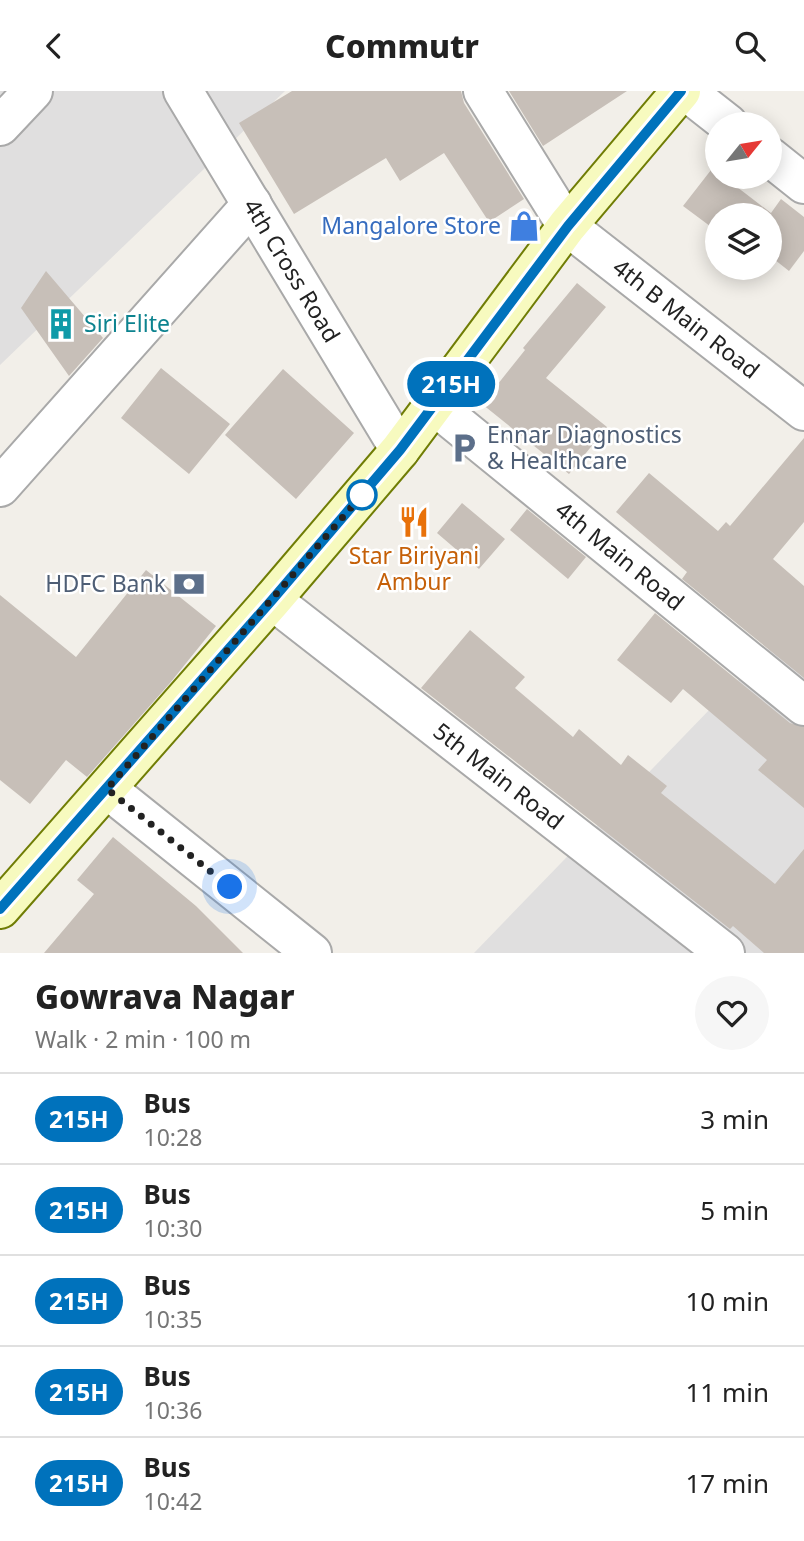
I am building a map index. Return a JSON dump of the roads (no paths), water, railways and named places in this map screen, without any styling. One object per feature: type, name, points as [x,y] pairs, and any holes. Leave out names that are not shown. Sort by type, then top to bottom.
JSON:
[{"type":"main road","points":[[0,909],[400,450],[568,226],[683,91]]},
{"type":"street","points":[[0,126],[33,91]]},
{"type":"street","name":"4th Cross Road","points":[[183,91],[400,450]]},
{"type":"street","name":"4th B Main Road","points":[[483,91],[568,226],[804,411]]},
{"type":"street","points":[[683,91],[712,112]]},
{"type":"street","points":[[782,167],[804,184]]},
{"type":"street","points":[[0,487],[252,204]]},
{"type":"street","name":"4th Main Road","points":[[435,405],[804,706]]},
{"type":"street","name":"5th Main Road","points":[[272,600],[725,953]]},
{"type":"street","points":[[107,789],[312,953]]},
{"type":"place","name":"Mangalore Store","points":[[524,226]]},
{"type":"place","name":"Siri Elite","points":[[61,324]]},
{"type":"place","name":"Ennar Diagnostics & Healthcare","points":[[464,448]]},
{"type":"place","name":"Star Biriyani Ambur","points":[[414,522]]},
{"type":"place","name":"HDFC Bank","points":[[189,584]]}]
